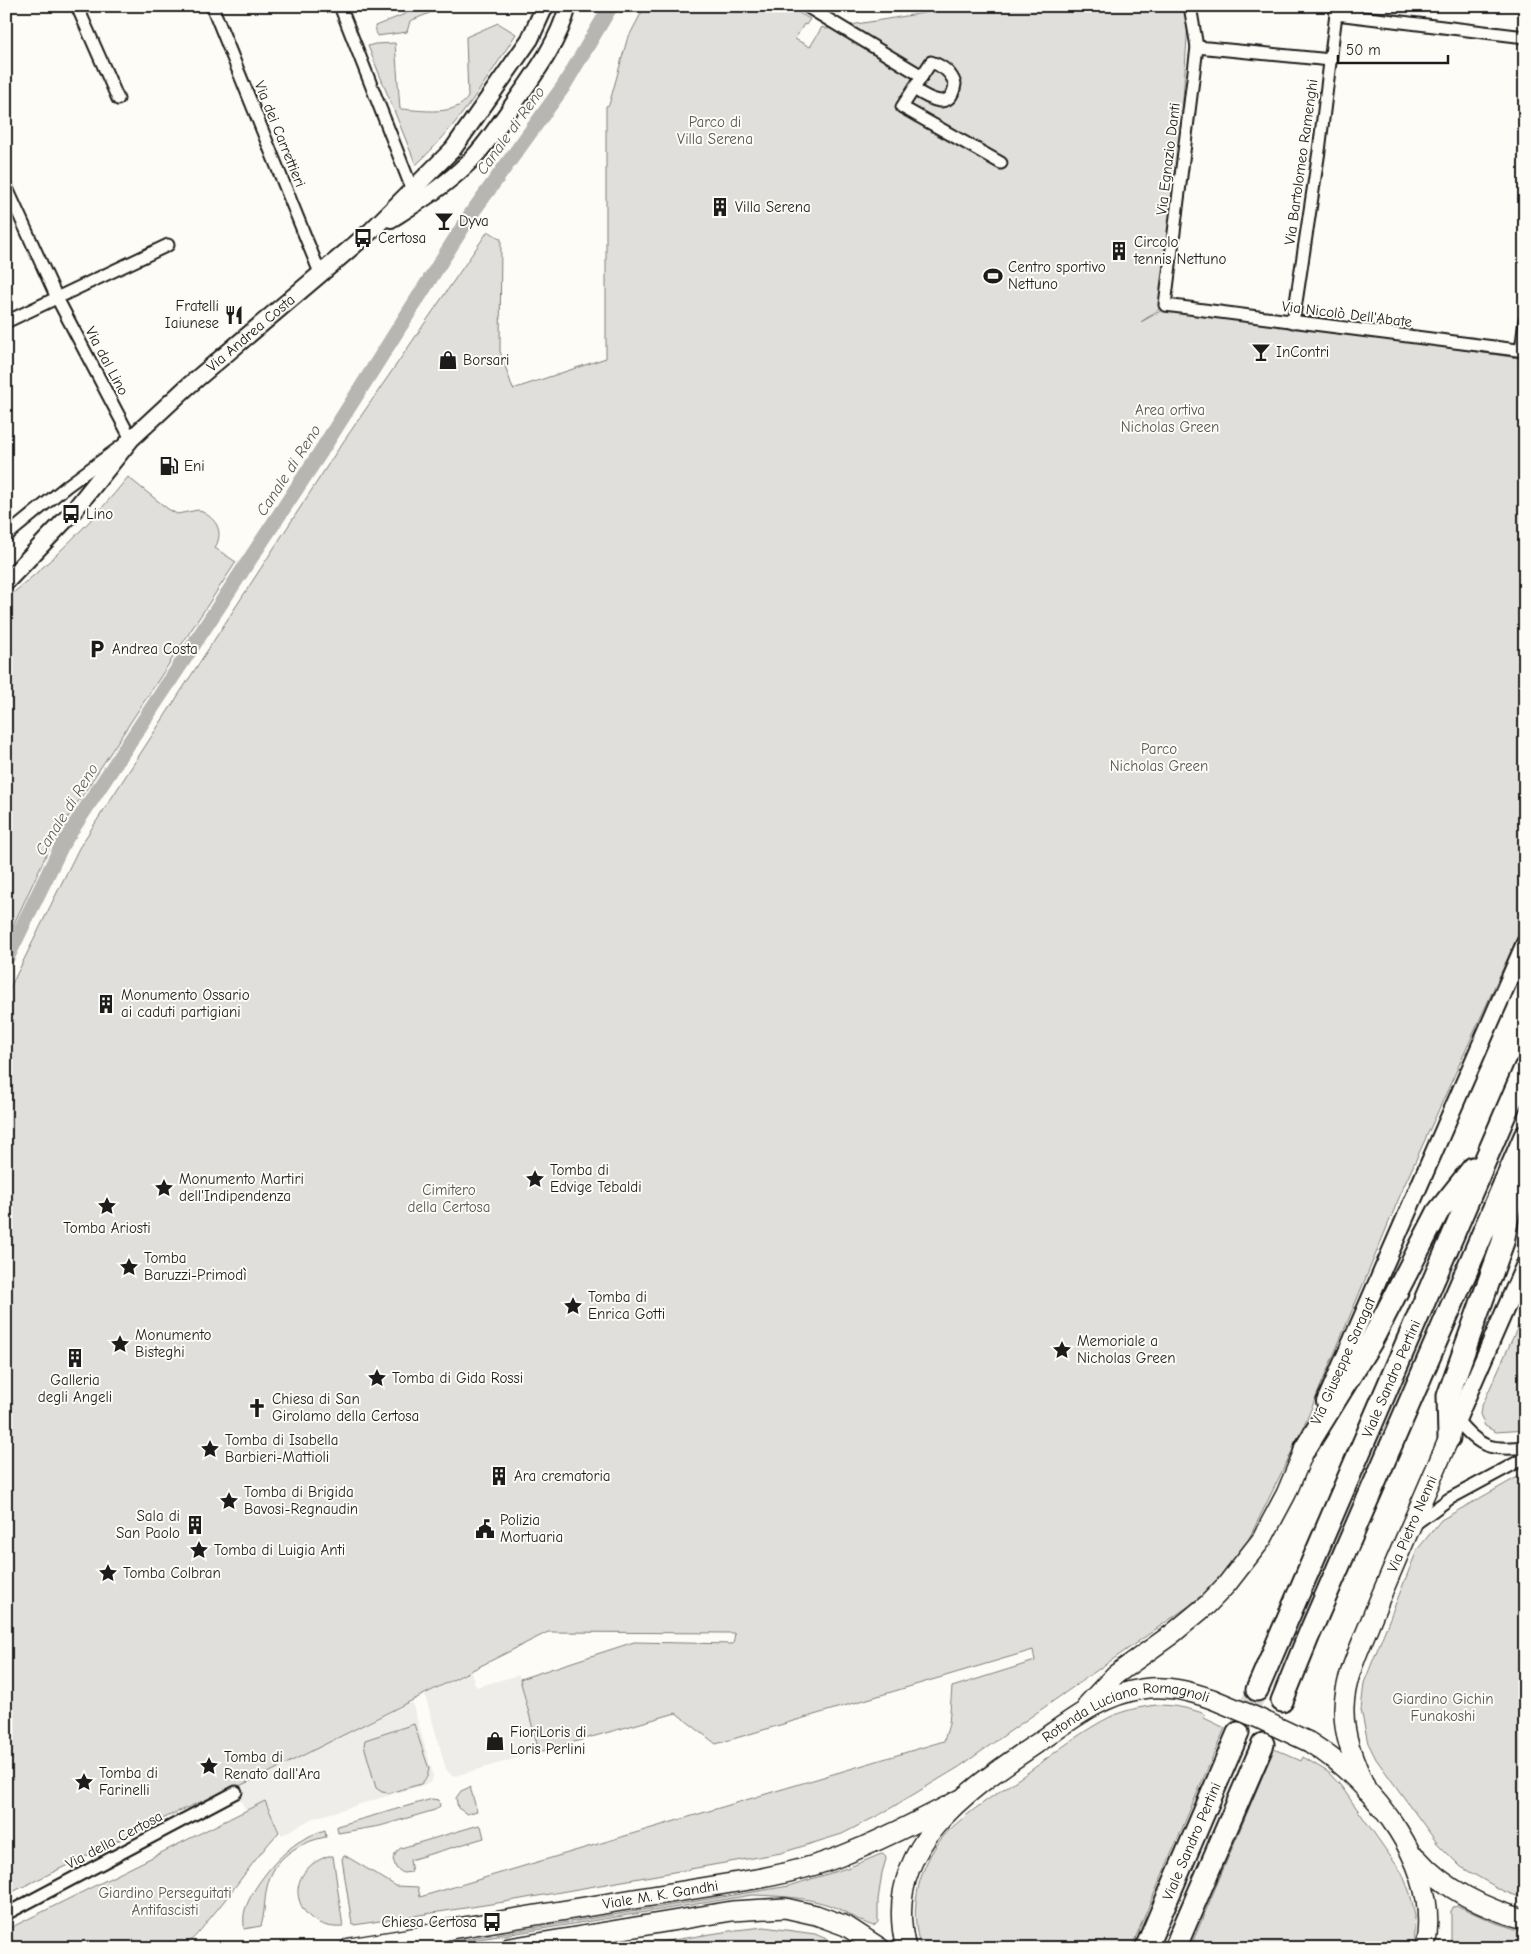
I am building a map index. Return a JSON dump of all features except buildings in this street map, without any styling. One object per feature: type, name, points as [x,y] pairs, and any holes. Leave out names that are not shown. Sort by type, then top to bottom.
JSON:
[{"type":"highway","name":"Viale Sandro Pertini","points":[[1257,1690],[1525,1068]]},
{"type":"highway","points":[[1453,1429],[1448,1396],[1503,1242],[1524,1137]]},
{"type":"highway","name":"Viale Sandro Pertini","points":[[1282,1701],[1524,1137]]},
{"type":"highway","points":[[1305,1449],[1371,1342],[1438,1212],[1491,1144]]},
{"type":"highway","name":"Viale Sandro Pertini","points":[[1146,1948],[1238,1733]]},
{"type":"highway","name":"Viale Sandro Pertini","points":[[1175,1948],[1264,1744]]},
{"type":"main road","name":"Via Andrea Costa","points":[[6,582],[71,514],[131,439],[186,388],[372,230],[460,140],[530,39],[545,6]]},
{"type":"main road","name":"Via Andrea Costa","points":[[372,230],[438,190],[468,163],[493,133],[559,34],[568,6]]},
{"type":"main road","points":[[559,34],[578,6]]},
{"type":"main road","name":"Via Giuseppe Saragat","points":[[1076,1717],[1115,1675],[1172,1634],[1207,1605],[1244,1564],[1266,1532],[1286,1494],[1525,943]]},
{"type":"main road","name":"Via Pietro Nenni","points":[[1367,1791],[1348,1744],[1344,1719],[1345,1695],[1352,1667],[1525,1264]]},
{"type":"main road","name":"Rotonda Luciano Romagnoli","points":[[906,1948],[901,1912],[904,1888],[911,1866],[931,1830],[959,1800],[1003,1767],[1102,1701],[1121,1693],[1142,1689],[1166,1688],[1185,1690],[1258,1718],[1309,1742],[1347,1769],[1367,1791],[1406,1844],[1422,1879],[1426,1895],[1428,1929],[1425,1948]]},
{"type":"main road","name":"Viale M. K. Gandhi","points":[[350,1948],[418,1937],[451,1929],[787,1873],[860,1848],[959,1800]]},
{"type":"main road","points":[[1406,1844],[1426,1868],[1446,1884],[1484,1904],[1525,1919]]},
{"type":"main road","name":"Viale M. K. Gandhi","points":[[509,1948],[732,1912],[777,1908],[800,1911],[828,1919],[858,1933],[880,1948]]},
{"type":"street","points":[[77,6],[118,99]]},
{"type":"street","name":"Via dei Carrettieri","points":[[212,6],[320,273]]},
{"type":"street","points":[[340,6],[412,189]]},
{"type":"street","points":[[806,6],[922,76]]},
{"type":"street","name":"Via Egnazio Danti","points":[[1165,305],[1197,47],[1190,6]]},
{"type":"street","points":[[1336,10],[1525,37]]},
{"type":"street","name":"Via Bartolomeo Ramenghi","points":[[1293,322],[1320,152],[1336,10]]},
{"type":"street","points":[[1197,47],[1330,60]]},
{"type":"street","points":[[914,89],[931,100],[944,100],[951,94],[954,88],[955,84],[952,75],[938,64],[931,62],[902,107],[1001,163]]},
{"type":"street","name":"Via dal Lino","points":[[7,190],[57,298],[131,439]]},
{"type":"street","points":[[6,322],[168,245]]},
{"type":"street","name":"Via Nicolò Dell'Abate","points":[[1165,305],[1523,351]]},
{"type":"street","points":[[1523,351],[1525,320]]},
{"type":"street","name":"Via Andrea Costa","points":[[6,536],[67,486],[131,439]]},
{"type":"street","points":[[1453,1429],[1470,1436],[1479,1443],[1508,1448],[1525,1447]]},
{"type":"street","points":[[1411,1526],[1449,1499],[1525,1458]]},
{"type":"street","name":"Via della Certosa","points":[[6,1914],[236,1792]]},
{"type":"shaded area","points":[[471,1672],[476,1687],[519,1675],[539,1752],[455,1776],[451,1775],[446,1769],[425,1695]]},
{"type":"shaded area","points":[[412,1702],[432,1771],[433,1777],[430,1783],[311,1819],[282,1835],[265,1801],[246,1810],[234,1789]]},
{"type":"green space","points":[[425,6],[447,6],[410,21],[407,32],[377,36],[375,26]]},
{"type":"green space","points":[[645,6],[786,6],[810,19],[806,25],[804,24],[795,39],[810,47],[822,27],[826,29],[967,6],[1189,6],[1176,210],[1164,306],[1141,322],[1164,309],[1281,323],[1525,359],[1525,920],[1404,1186],[1302,1431],[1241,1555],[1218,1582],[1189,1606],[959,1767],[881,1814],[842,1834],[781,1853],[504,1902],[352,1924],[342,1859],[344,1855],[396,1886],[418,1887],[420,1897],[944,1741],[949,1724],[952,1687],[1035,1661],[1033,1650],[716,1744],[676,1713],[539,1752],[520,1679],[634,1642],[733,1644],[735,1633],[548,1632],[260,1777],[179,1811],[6,1895],[6,996],[79,848],[337,451],[488,231],[501,239],[500,351],[513,389],[606,358],[606,106],[609,105],[627,40]]},
{"type":"green space","points":[[498,23],[516,34],[458,119],[431,151],[416,165],[368,46],[395,43],[400,109],[447,110],[462,103],[468,97],[466,37]]},
{"type":"green space","name":"Andrea Costa","points":[[128,477],[177,514],[198,510],[209,516],[217,525],[219,535],[215,548],[236,562],[53,840],[6,941],[6,599],[70,541]]},
{"type":"green space","points":[[1525,1311],[1525,1430],[1496,1432],[1485,1426],[1480,1414],[1481,1408]]},
{"type":"green space","name":"Giardino Gichin Funakoshi","points":[[1521,1475],[1521,1528],[1525,1528],[1525,1899],[1503,1891],[1461,1867],[1437,1843],[1376,1759],[1368,1743],[1361,1710],[1364,1683],[1417,1550],[1441,1520]]},
{"type":"green space","points":[[1156,1705],[1175,1706],[1205,1714],[1204,1718],[1225,1728],[1131,1948],[921,1948],[917,1935],[916,1921],[917,1894],[920,1880],[931,1855],[946,1833],[981,1804],[1091,1728],[1117,1714]]},
{"type":"green space","points":[[414,1724],[429,1769],[427,1777],[421,1784],[389,1793],[382,1792],[376,1788],[364,1745],[365,1740]]},
{"type":"green space","points":[[1274,1749],[1301,1761],[1303,1757],[1328,1772],[1341,1786],[1402,1873],[1410,1893],[1415,1916],[1413,1948],[1190,1948]]},
{"type":"green space","points":[[470,1787],[477,1811],[467,1814],[458,1808],[456,1798],[461,1791]]},
{"type":"green space","points":[[432,1799],[439,1800],[440,1806],[435,1810],[380,1826],[338,1833],[337,1826]]},
{"type":"green space","name":"Giardino Perseguitati Antifascisti","points":[[265,1801],[279,1832],[201,1930],[181,1948],[6,1948],[6,1930]]},
{"type":"green space","points":[[481,1826],[484,1838],[410,1860],[412,1872],[403,1873],[396,1868],[393,1859],[401,1848]]},
{"type":"green space","points":[[325,1830],[326,1837],[297,1847],[281,1860],[270,1877],[261,1926],[244,1929],[244,1915],[248,1901],[266,1873],[297,1843]]},
{"type":"green space","points":[[881,1854],[885,1855],[886,1859],[878,1900],[878,1922],[874,1926],[822,1903],[792,1898],[752,1895],[449,1944],[448,1942],[789,1886],[850,1867]]},
{"type":"green space","points":[[328,1856],[333,1856],[343,1927],[327,1926],[314,1920],[305,1911],[299,1900],[298,1887],[302,1875],[312,1864]]},
{"type":"green space","points":[[1458,1906],[1493,1922],[1525,1932],[1525,1948],[1451,1948],[1451,1912],[1453,1907]]},
{"type":"green space","points":[[764,1927],[815,1934],[847,1948],[623,1948],[736,1930]]},
{"type":"waterway","name":"Canale di Reno","points":[[6,960],[63,843],[318,456],[471,214],[563,87],[611,6]]},
{"type":"tunnel","points":[[1238,1733],[1257,1690]]},
{"type":"place","name":"Villa Serena","points":[[720,207]]},
{"type":"place","name":"Dyva","points":[[444,221]]},
{"type":"place","name":"Certosa","points":[[363,238]]},
{"type":"place","name":"Circolo tennis Nettuno","points":[[1119,251]]},
{"type":"place","name":"Centro sportivo Nettuno","points":[[993,276]]},
{"type":"place","name":"Fratelli Iaiunese","points":[[234,315]]},
{"type":"place","name":"InContri","points":[[1261,352]]},
{"type":"place","name":"Borsari","points":[[448,360]]},
{"type":"place","name":"Eni","points":[[169,466]]},
{"type":"place","name":"Lino","points":[[71,514]]},
{"type":"place","name":"Andrea Costa","points":[[97,649]]},
{"type":"place","name":"Monumento Ossario ai caduti partigiani","points":[[106,1004]]},
{"type":"place","name":"Tomba di Edvige Tebaldi","points":[[535,1179]]},
{"type":"place","name":"Monumento Martiri dell'Indipendenza","points":[[164,1188]]},
{"type":"place","name":"Tomba Ariosti","points":[[107,1206]]},
{"type":"place","name":"Tomba Baruzzi-Primodì","points":[[129,1267]]},
{"type":"place","name":"Tomba di Enrica Gotti","points":[[573,1306]]},
{"type":"place","name":"Monumento Bisteghi","points":[[120,1344]]},
{"type":"place","name":"Memoriale a Nicholas Green","points":[[1062,1350]]},
{"type":"place","name":"Galleria degli Angeli","points":[[75,1358]]},
{"type":"place","name":"Tomba di Gida Rossi","points":[[377,1378]]},
{"type":"place","name":"Chiesa di San Girolamo della Certosa","points":[[257,1408]]},
{"type":"place","name":"Tomba di Isabella Barbieri-Mattioli","points":[[210,1449]]},
{"type":"place","name":"Ara crematoria","points":[[499,1476]]},
{"type":"place","name":"Tomba di Brigida Bavosi-Regnaudin","points":[[229,1501]]},
{"type":"place","name":"Sala di San Paolo","points":[[195,1525]]},
{"type":"place","name":"Polizia Mortuaria","points":[[485,1529]]},
{"type":"place","name":"Tomba di Luigia Anti","points":[[199,1550]]},
{"type":"place","name":"Tomba Colbran","points":[[108,1573]]},
{"type":"place","name":"FioriLoris di Loris Perlini","points":[[495,1741]]},
{"type":"place","name":"Tomba di Renato dall'Ara","points":[[209,1766]]},
{"type":"place","name":"Tomba di Farinelli","points":[[84,1782]]},
{"type":"place","name":"Chiesa Certosa","points":[[492,1922]]},
{"type":"park label","name":"Parco di Villa Serena","points":[[715,130]]},
{"type":"park label","name":"Area ortiva Nicholas Green","points":[[1170,418]]},
{"type":"park label","name":"Parco Nicholas Green","points":[[1159,758]]},
{"type":"park label","name":"Cimitero della Certosa","points":[[449,1198]]}]
